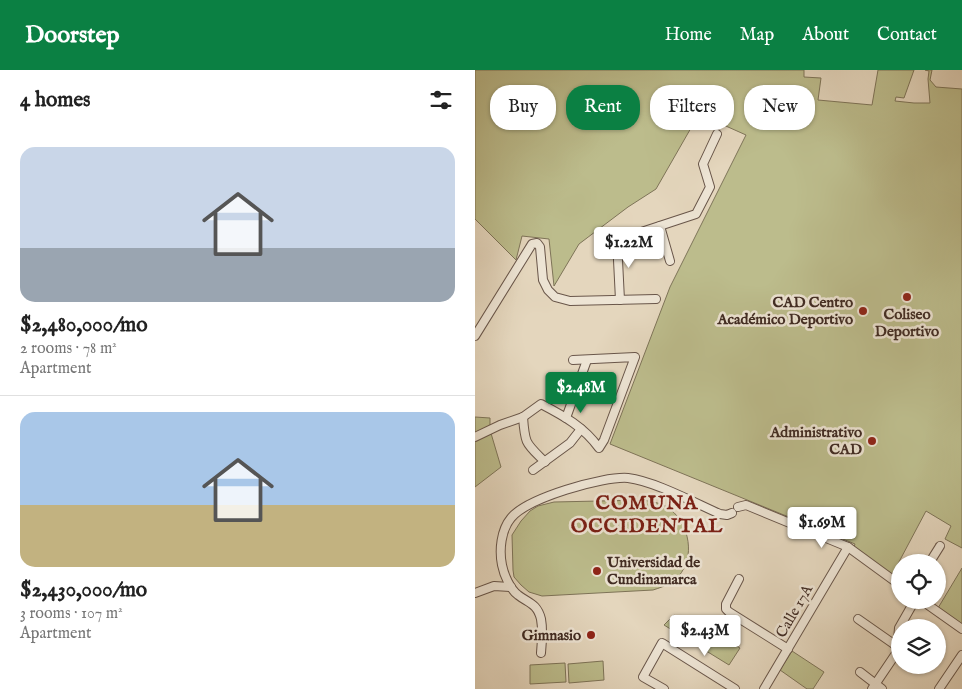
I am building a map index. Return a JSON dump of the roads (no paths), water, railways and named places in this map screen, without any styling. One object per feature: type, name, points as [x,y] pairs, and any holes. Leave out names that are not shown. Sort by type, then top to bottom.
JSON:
[{"type":"street","points":[[619,300],[617,240],[696,214],[710,187],[703,164],[717,134]]},
{"type":"street","points":[[660,226],[670,261]]},
{"type":"street","points":[[475,336],[532,244],[537,243],[540,246],[543,280],[548,290],[555,297],[570,301],[656,299]]},
{"type":"street","points":[[475,438],[500,425],[523,418],[541,404],[567,418],[591,438],[599,448],[604,440],[635,357],[573,360]]},
{"type":"street","points":[[567,418],[587,360]]},
{"type":"street","points":[[523,418],[524,438],[528,445],[545,462]]},
{"type":"street","points":[[533,470],[570,443],[581,429]]},
{"type":"street","points":[[541,653],[541,618],[532,604],[517,595],[504,573],[501,546],[505,526],[512,516],[538,500],[601,480],[613,478],[642,480],[720,514],[727,515],[747,505],[848,547],[891,578]]},
{"type":"street","points":[[935,554],[940,546]]},
{"type":"street","name":"Calle 17A","points":[[764,689],[848,547]]},
{"type":"street","points":[[493,586],[504,573]]},
{"type":"street","points":[[739,580],[726,604],[726,609],[788,649]]},
{"type":"street","points":[[475,593],[493,586],[511,587]]},
{"type":"street","points":[[934,609],[962,629]]},
{"type":"street","points":[[858,619],[891,642]]},
{"type":"street","points":[[664,689],[643,677],[662,644],[735,689]]},
{"type":"street","points":[[939,689],[962,656]]},
{"type":"street","points":[[860,672],[876,687],[891,662]]},
{"type":"place","name":"Coliseo Deportivo","points":[[907,297]]},
{"type":"place","name":"CAD Centro Académico Deportivo","points":[[863,311]]},
{"type":"place","name":"Administrativo CAD","points":[[872,441]]},
{"type":"place","name":"Universidad de Cundinamarca","points":[[597,571]]},
{"type":"place","name":"Gimnasio","points":[[591,635]]},
{"type":"district","name":"COMUNA OCCIDENTAL","points":[[647,514]]}]
